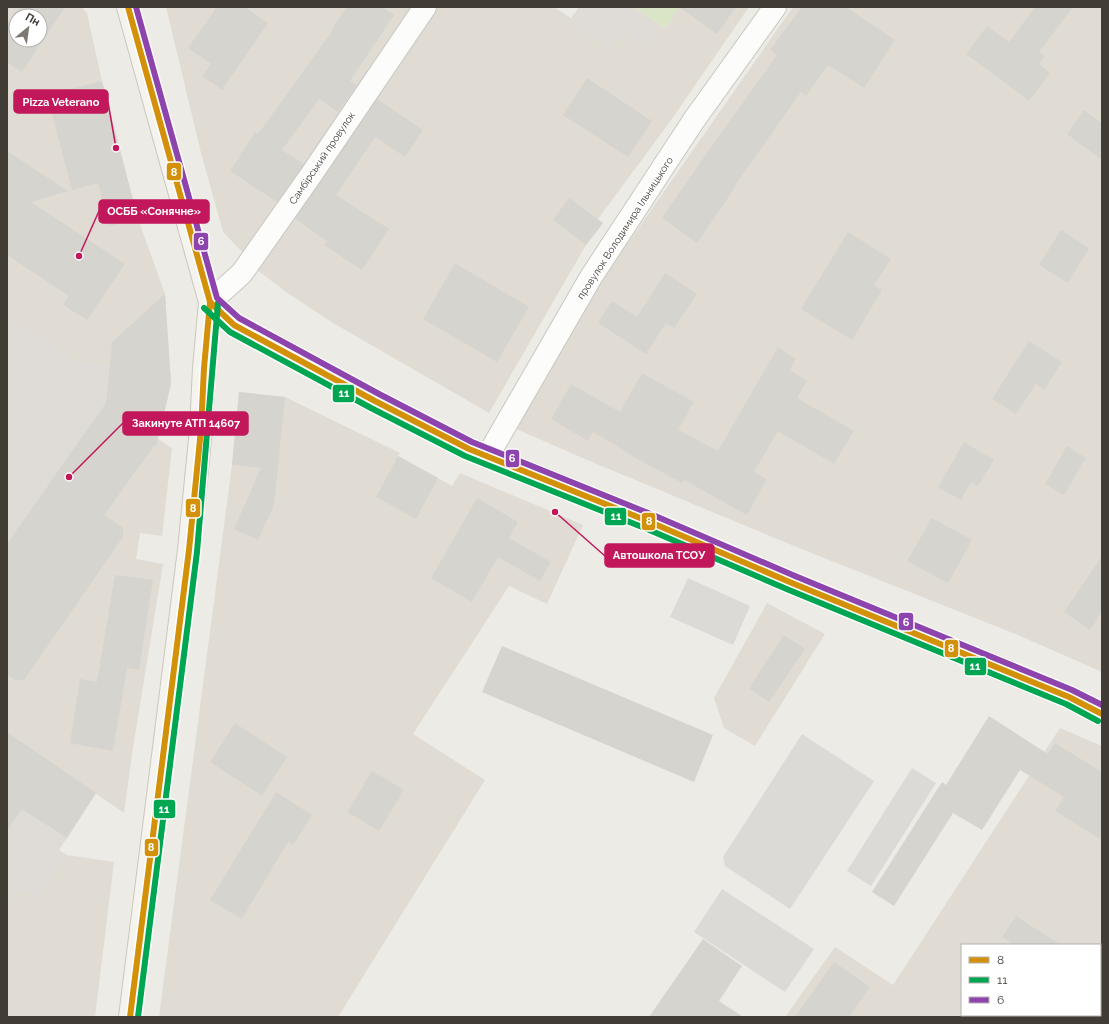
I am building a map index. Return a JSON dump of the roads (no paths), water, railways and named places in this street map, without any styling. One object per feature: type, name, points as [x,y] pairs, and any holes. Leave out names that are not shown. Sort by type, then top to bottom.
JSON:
[{"type":"main road","points":[[128,7],[210,302],[204,368],[201,428],[189,550],[130,1017]]},
{"type":"main road","points":[[210,302],[234,325],[375,401],[487,457],[650,522],[792,583],[1069,697],[1102,714]]},
{"type":"street","name":"Самбірський провулок","points":[[210,302],[242,273],[311,175],[425,7]]},
{"type":"street","name":"провулок Володимира Ільницького","points":[[487,457],[591,277],[694,120],[775,7]]},
{"type":"place","name":"Pizza Veterano","points":[[116,148]]},
{"type":"place","name":"ОСББ «Сонячне»","points":[[79,256]]},
{"type":"place","name":"Закинуте АТП 14607","points":[[69,477]]},
{"type":"place","name":"Автошкола ТСОУ","points":[[555,512]]}]
